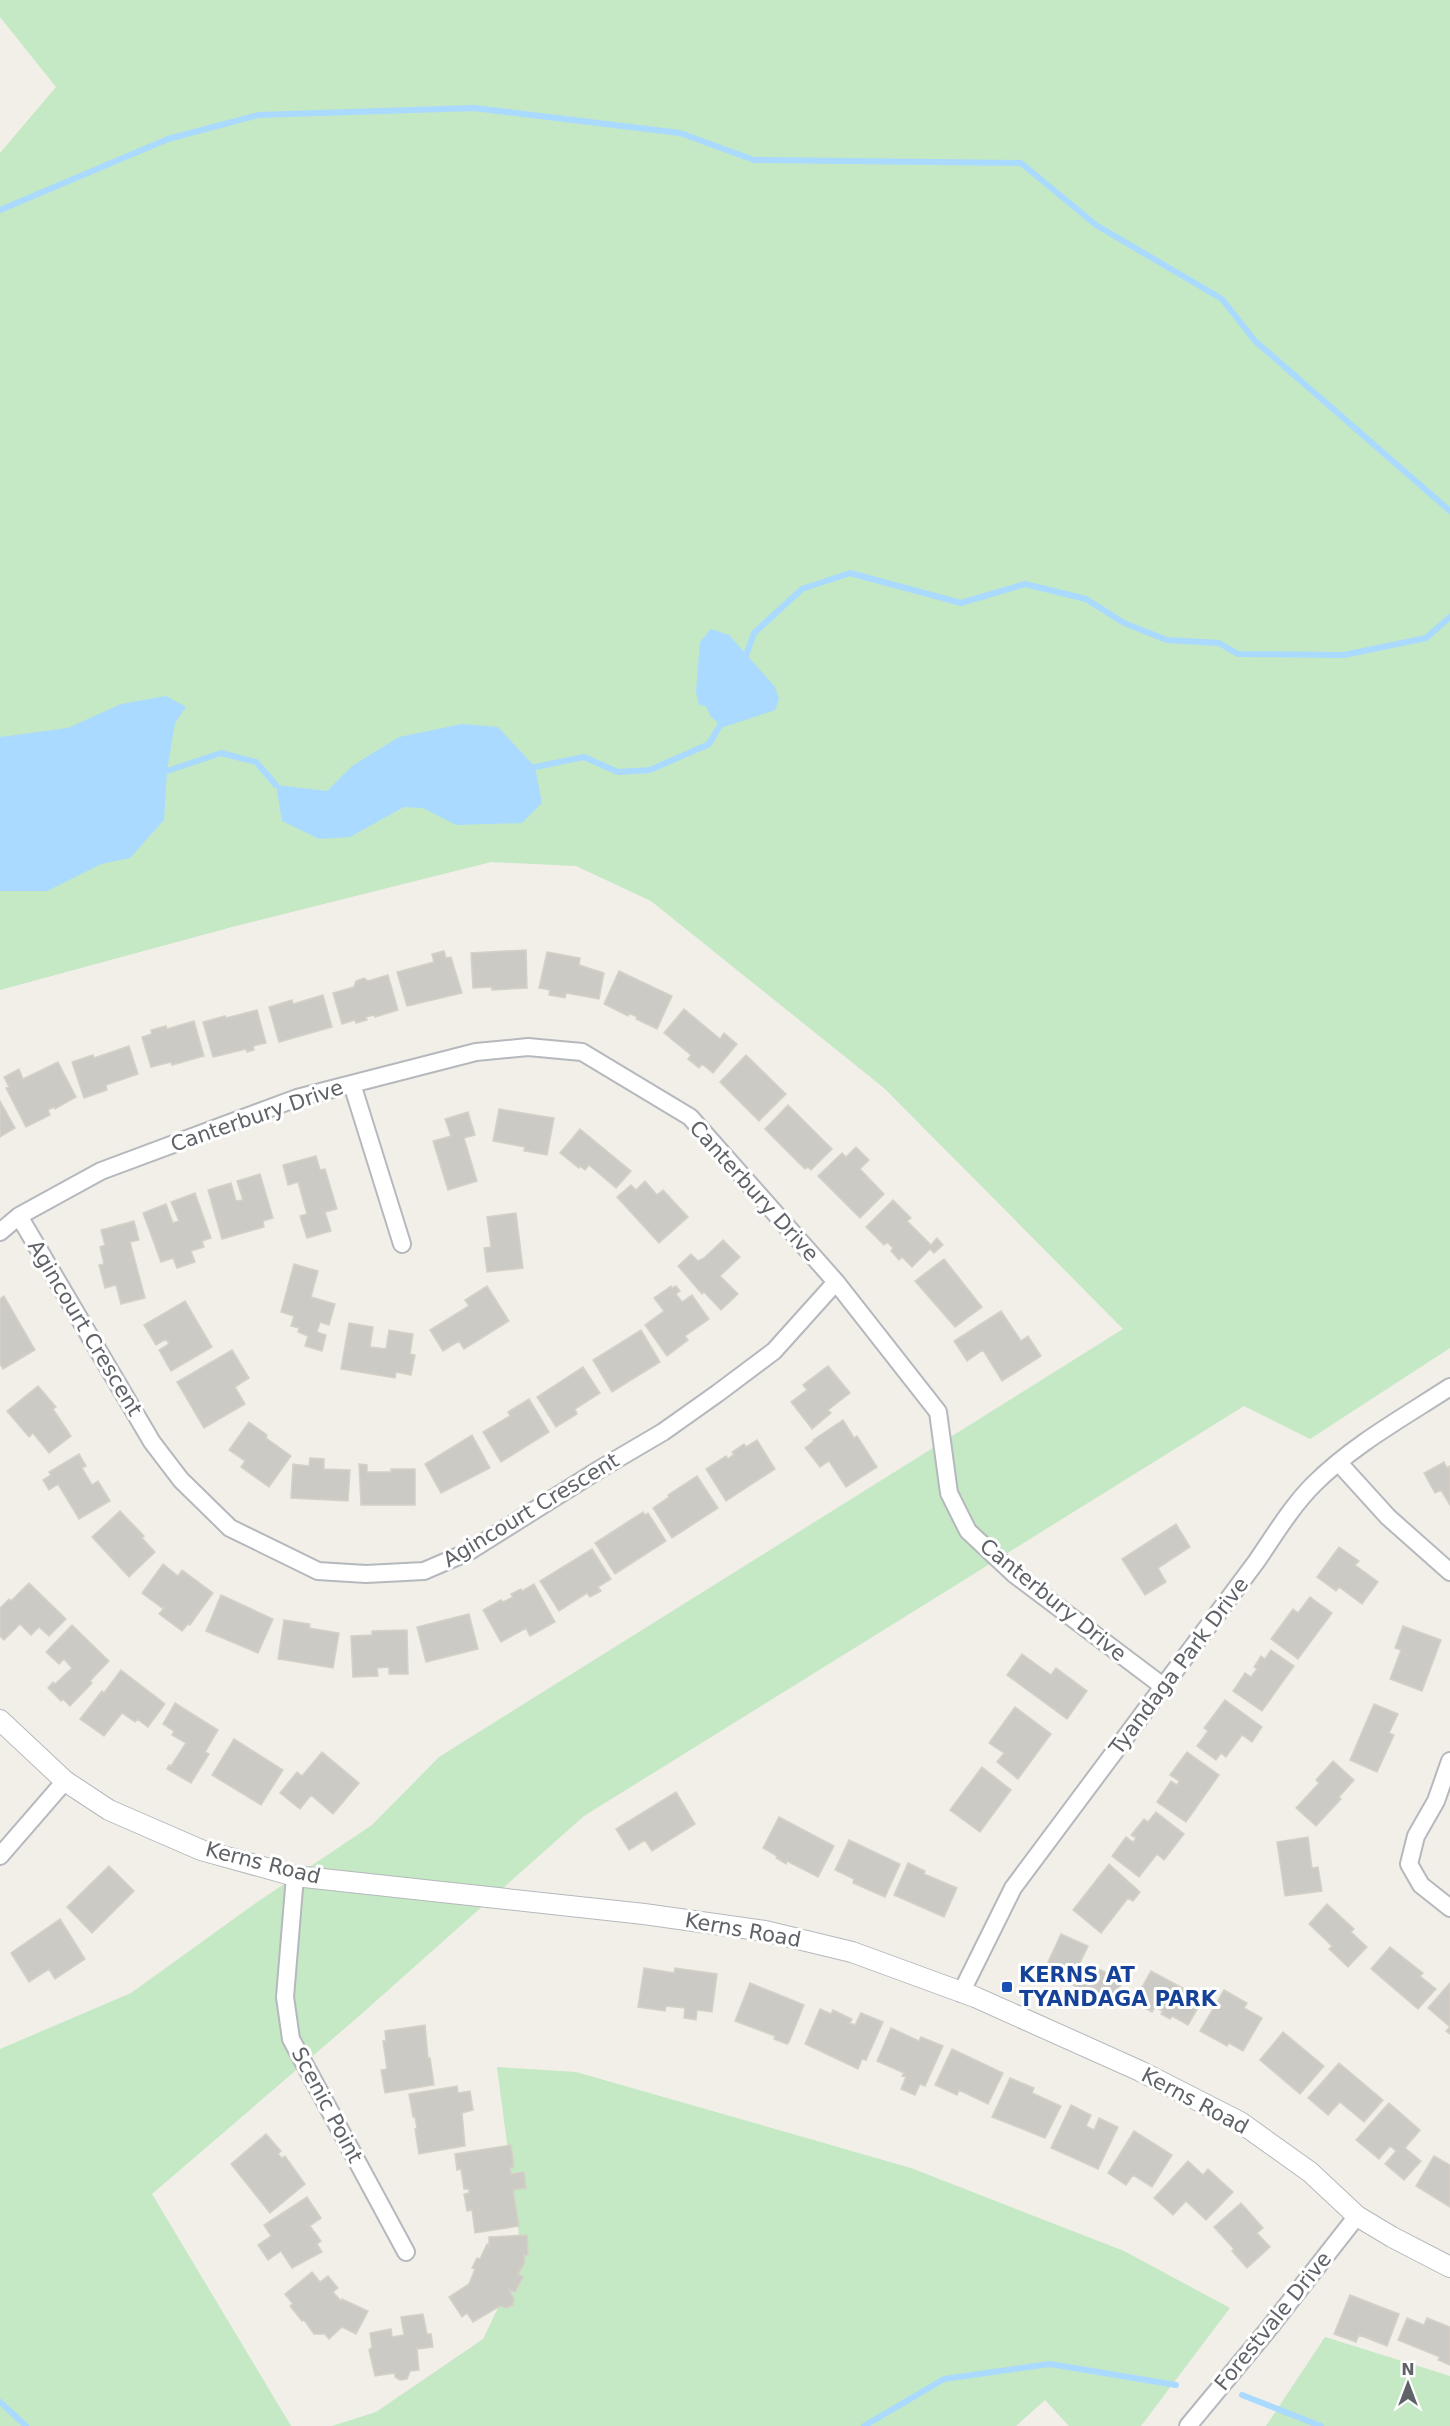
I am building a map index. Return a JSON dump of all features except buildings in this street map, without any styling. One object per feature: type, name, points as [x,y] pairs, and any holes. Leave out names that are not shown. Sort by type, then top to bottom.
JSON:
[{"type":"street","name":"Canterbury Drive","points":[[0,1232],[18,1216],[100,1171],[297,1098],[476,1052],[528,1047],[582,1052],[690,1117],[836,1282],[938,1412],[949,1493],[968,1531],[1014,1574],[1164,1687]]},
{"type":"street","points":[[352,1084],[402,1244]]},
{"type":"street","name":"Agincourt Crescent","points":[[18,1216],[152,1442],[180,1480],[230,1528],[318,1571],[366,1574],[424,1571],[468,1552],[663,1432],[718,1394],[774,1351],[836,1282]]},
{"type":"street","name":"Tyandaga Park Drive","points":[[961,1993],[1013,1888],[1164,1687],[1290,1512],[1315,1484],[1360,1446],[1450,1387]]},
{"type":"street","points":[[1339,1463],[1388,1517],[1450,1572]]},
{"type":"street","name":"Kerns Road","points":[[0,1720],[65,1781],[109,1810],[201,1850],[295,1876],[644,1914],[765,1931],[852,1952],[961,1993],[1140,2071],[1240,2121],[1310,2172],[1357,2216],[1450,2267]]},
{"type":"street","points":[[1450,1761],[1436,1801],[1416,1836],[1409,1864],[1421,1885],[1450,1908]]},
{"type":"street","points":[[0,1856],[65,1781]]},
{"type":"street","name":"Scenic Point","points":[[295,1876],[285,1997],[291,2039],[406,2252]]},
{"type":"street","name":"Forestvale Drive","points":[[1188,2426],[1266,2332],[1357,2216]]},
{"type":"green space","points":[[0,0],[1450,0],[1450,1348],[1310,1439],[1244,1406],[584,1816],[358,2017],[152,2194],[291,2426],[0,2426],[0,2049],[131,1993],[253,1905],[372,1825],[439,1757],[1123,1329],[884,1088],[651,901],[576,866],[491,862],[232,927],[0,990],[0,153],[56,87],[0,17]]},
{"type":"green space","points":[[497,2067],[576,2072],[911,2168],[1124,2251],[1230,2308],[1141,2426],[1069,2426],[1045,2400],[1016,2426],[332,2426],[376,2412],[483,2339],[522,2258]]},
{"type":"green space","points":[[1325,2337],[1450,2376],[1450,2426],[1266,2426]]},
{"type":"water","points":[[711,629],[729,635],[775,687],[779,699],[775,710],[724,727],[711,717],[706,706],[699,705],[696,692],[700,642]]},
{"type":"water","points":[[166,696],[186,707],[175,723],[167,771],[164,820],[130,858],[101,864],[47,891],[0,891],[0,737],[68,728],[121,704]]},
{"type":"water","points":[[462,724],[498,727],[535,767],[542,803],[522,823],[456,825],[423,808],[404,807],[350,837],[319,839],[282,821],[276,785],[327,791],[352,766],[399,737]]},
{"type":"waterway","points":[[0,210],[168,139],[258,115],[474,108],[680,133],[754,160],[1021,163],[1096,225],[1222,299],[1255,341],[1450,511]]},
{"type":"waterway","points":[[744,661],[754,633],[802,589],[850,573],[961,603],[1025,584],[1086,599],[1124,623],[1167,640],[1219,643],[1238,654],[1344,655],[1426,638],[1450,617]]},
{"type":"waterway","points":[[535,767],[584,757],[618,772],[650,770],[709,744],[724,719]]},
{"type":"waterway","points":[[167,771],[221,753],[256,762],[276,785]]},
{"type":"waterway","points":[[864,2426],[944,2379],[1050,2364],[1176,2385]]},
{"type":"waterway","points":[[1242,2395],[1321,2426]]},
{"type":"waterway","points":[[0,2402],[26,2426]]},
{"type":"place","name":"KERNS AT TYANDAGA PARK","points":[[1007,1987]]}]
